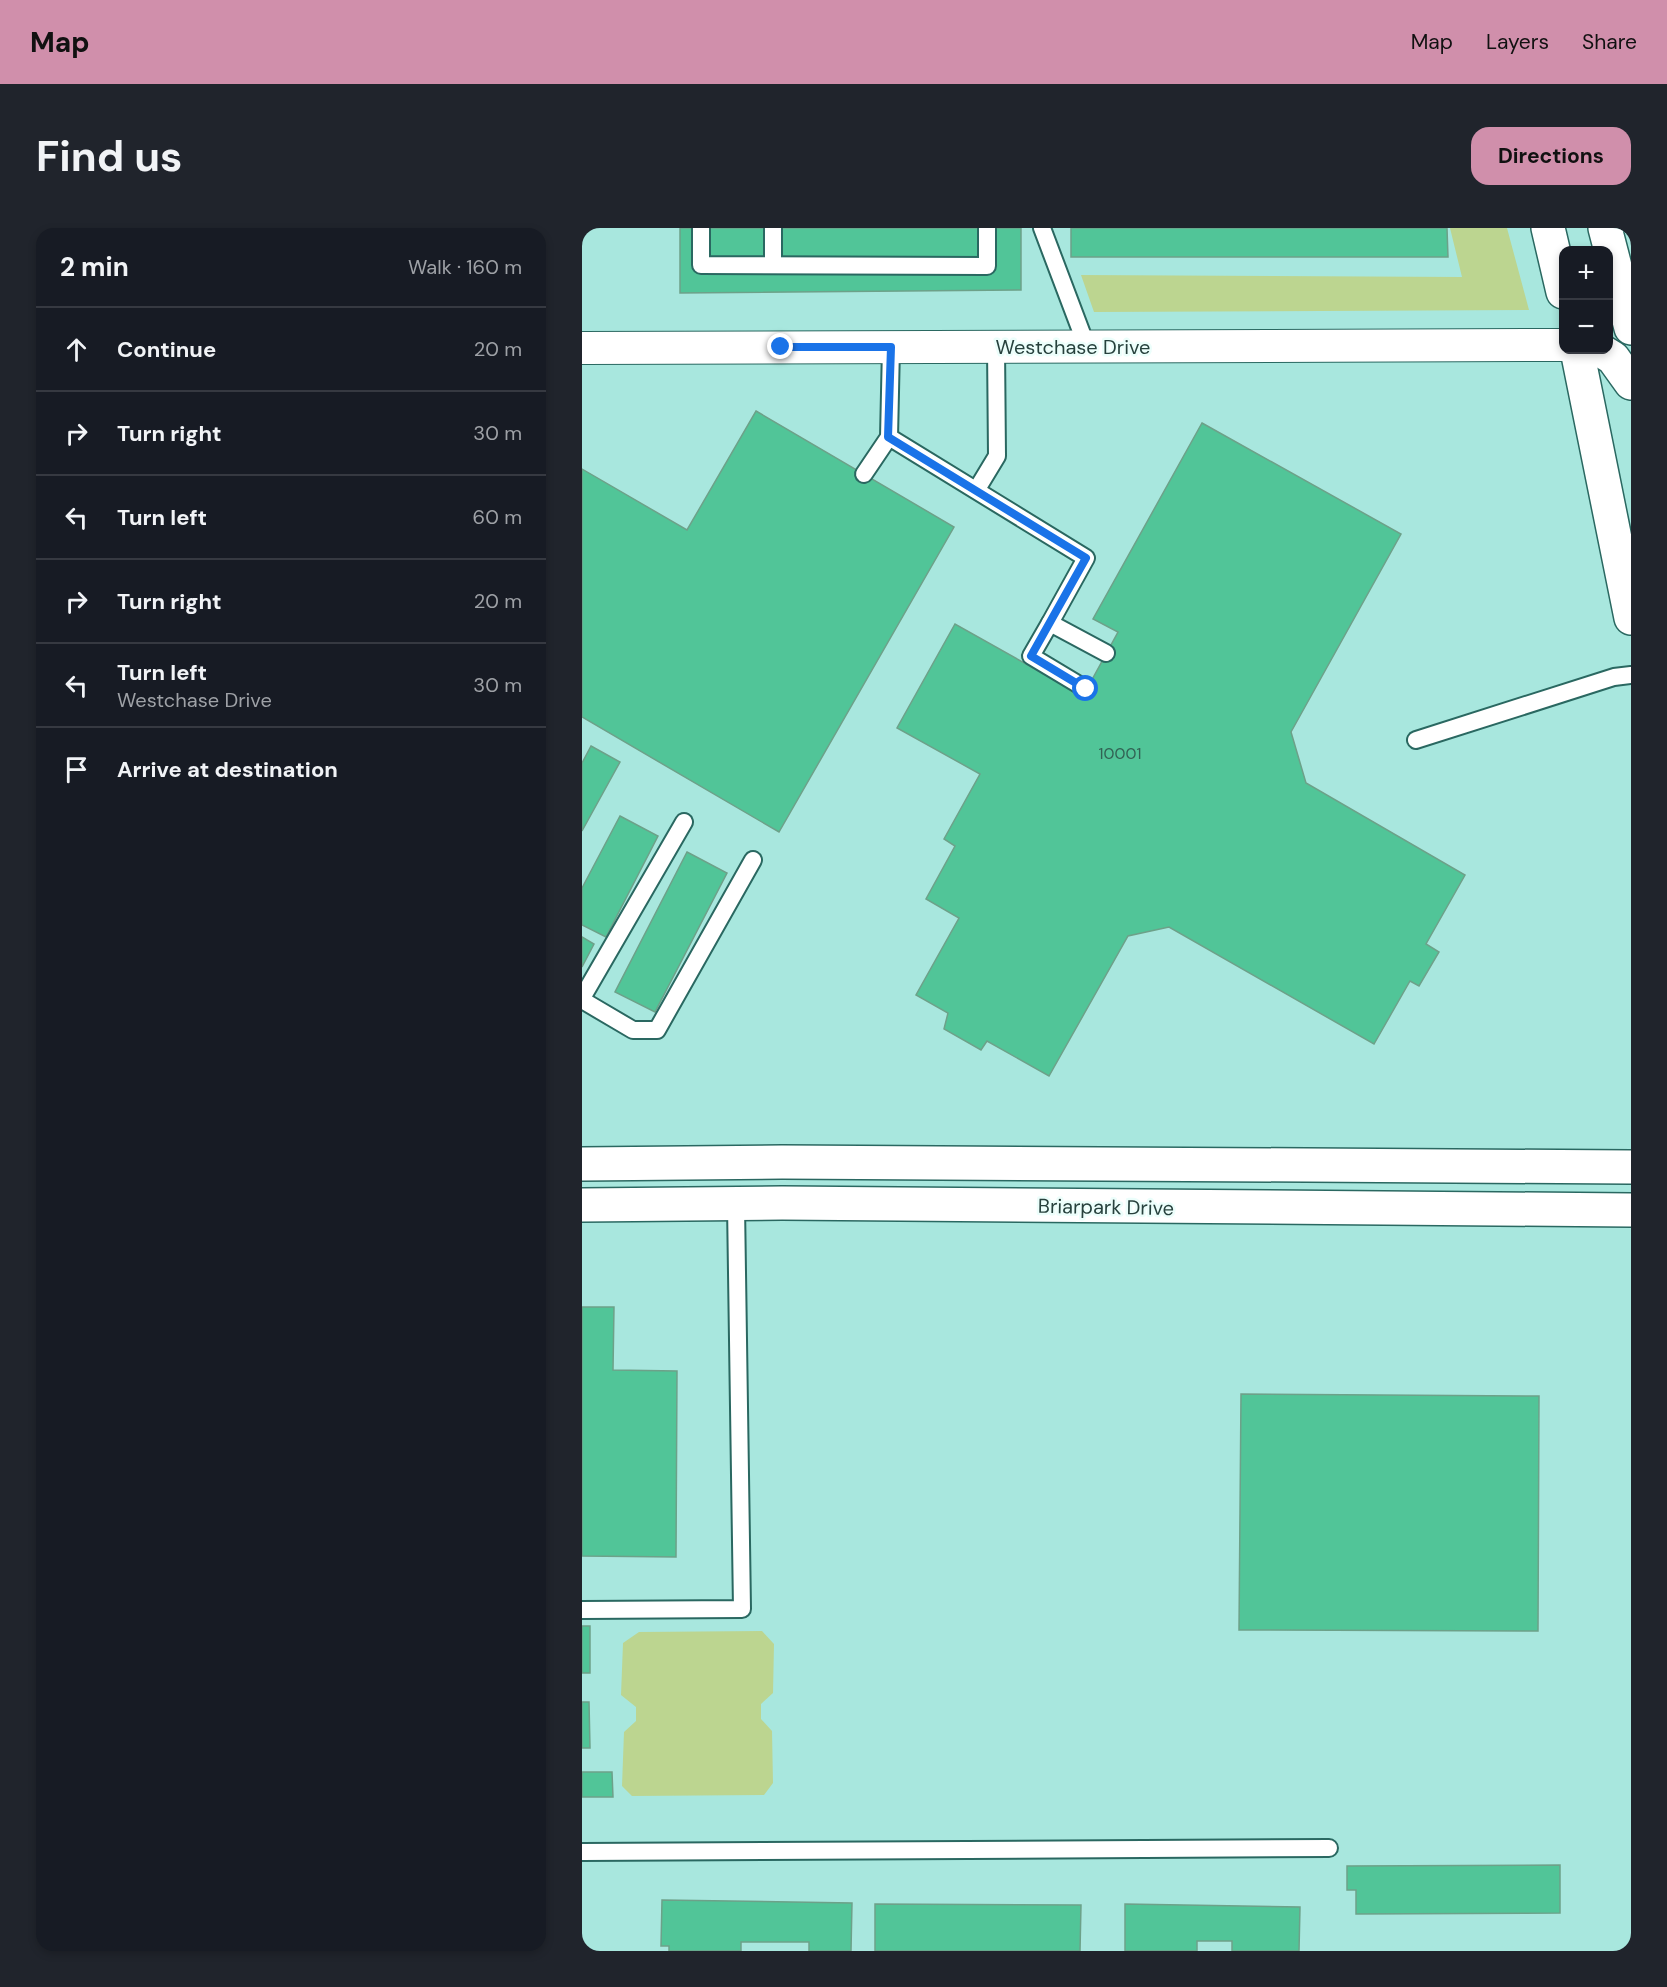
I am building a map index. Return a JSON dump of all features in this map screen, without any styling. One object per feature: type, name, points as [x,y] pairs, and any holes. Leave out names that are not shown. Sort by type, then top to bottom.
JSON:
[{"type":"street","points":[[1548,228],[1559,275]]},
{"type":"street","points":[[1556,228],[1567,246]]},
{"type":"street","points":[[1605,228],[1631,328]]},
{"type":"street","points":[[1613,332],[1631,337]]},
{"type":"street","name":"Westchase Drive","points":[[582,348],[1559,345]]},
{"type":"street","points":[[1578,354],[1624,553],[1631,618]]},
{"type":"street","points":[[1607,354],[1613,357],[1631,383]]},
{"type":"street","points":[[582,1164],[794,1162],[1631,1167]]},
{"type":"street","name":"Briarpark Drive","points":[[582,1205],[783,1203],[1631,1210]]},
{"type":"lane","points":[[701,228],[701,265],[987,266],[987,228]]},
{"type":"lane","points":[[711,228],[711,255],[979,254],[980,228]]},
{"type":"lane","points":[[773,228],[773,264]]},
{"type":"lane","points":[[1042,228],[1087,347]]},
{"type":"lane","points":[[864,474],[888,437],[891,347]]},
{"type":"lane","points":[[977,489],[997,456],[996,347]]},
{"type":"lane","points":[[888,437],[977,489],[1086,558],[1031,656],[1086,689]]},
{"type":"lane","points":[[1050,622],[1106,653]]},
{"type":"lane","points":[[1416,740],[1614,677],[1631,675]]},
{"type":"lane","points":[[684,822],[582,999],[633,1030],[657,1030],[753,860]]},
{"type":"lane","points":[[582,1610],[742,1609],[736,1205]]},
{"type":"lane","points":[[582,1852],[1329,1848]]},
{"type":"green space","points":[[1450,228],[1507,228],[1529,310],[1094,312],[1081,275],[1462,277]]},
{"type":"green space","points":[[762,1631],[774,1644],[773,1693],[761,1704],[761,1719],[772,1731],[773,1783],[764,1795],[632,1796],[622,1786],[624,1732],[636,1721],[636,1707],[621,1695],[623,1643],[639,1632]]},
{"type":"building","points":[[680,228],[1021,228],[1021,290],[680,293]]},
{"type":"building","points":[[1071,228],[1447,228],[1448,257],[1071,257]]},
{"type":"building","points":[[756,411],[954,527],[779,832],[582,717],[582,469],[687,530]]},
{"type":"building","points":[[1202,423],[1401,534],[1291,732],[1306,783],[1465,875],[1426,944],[1439,952],[1419,986],[1410,981],[1374,1044],[1169,927],[1128,936],[1049,1076],[987,1041],[981,1050],[944,1029],[948,1013],[916,995],[959,918],[926,899],[955,846],[944,839],[980,774],[897,728],[955,624],[1083,696],[1118,632],[1093,619]]},
{"type":"building","points":[[591,746],[620,762],[582,831],[582,763]]},
{"type":"building","points":[[620,816],[658,836],[606,937],[582,925],[582,888]]},
{"type":"building","points":[[687,852],[727,873],[655,1012],[615,992]]},
{"type":"building","points":[[582,937],[594,944],[582,967]]},
{"type":"building","points":[[582,1307],[614,1307],[613,1370],[677,1371],[676,1557],[582,1556]]},
{"type":"building","points":[[1241,1394],[1539,1396],[1538,1631],[1239,1630]]},
{"type":"building","points":[[582,1626],[590,1626],[590,1673],[582,1673]]},
{"type":"building","points":[[582,1702],[589,1702],[590,1748],[582,1748]]},
{"type":"building","points":[[582,1772],[612,1772],[613,1797],[582,1797]]},
{"type":"building","points":[[1560,1865],[1560,1913],[1356,1914],[1356,1890],[1347,1890],[1347,1866]]},
{"type":"building","points":[[662,1900],[852,1903],[851,1951],[809,1951],[809,1942],[741,1942],[741,1951],[669,1951],[669,1946],[661,1946]]},
{"type":"building","points":[[875,1904],[1081,1905],[1080,1951],[875,1951]]},
{"type":"building","points":[[1125,1904],[1300,1907],[1299,1951],[1232,1951],[1232,1941],[1197,1941],[1197,1951],[1125,1951]]},
{"type":"route","points":[[781,347],[891,347],[888,437],[977,489],[1086,558],[1031,656],[1086,689]]}]
